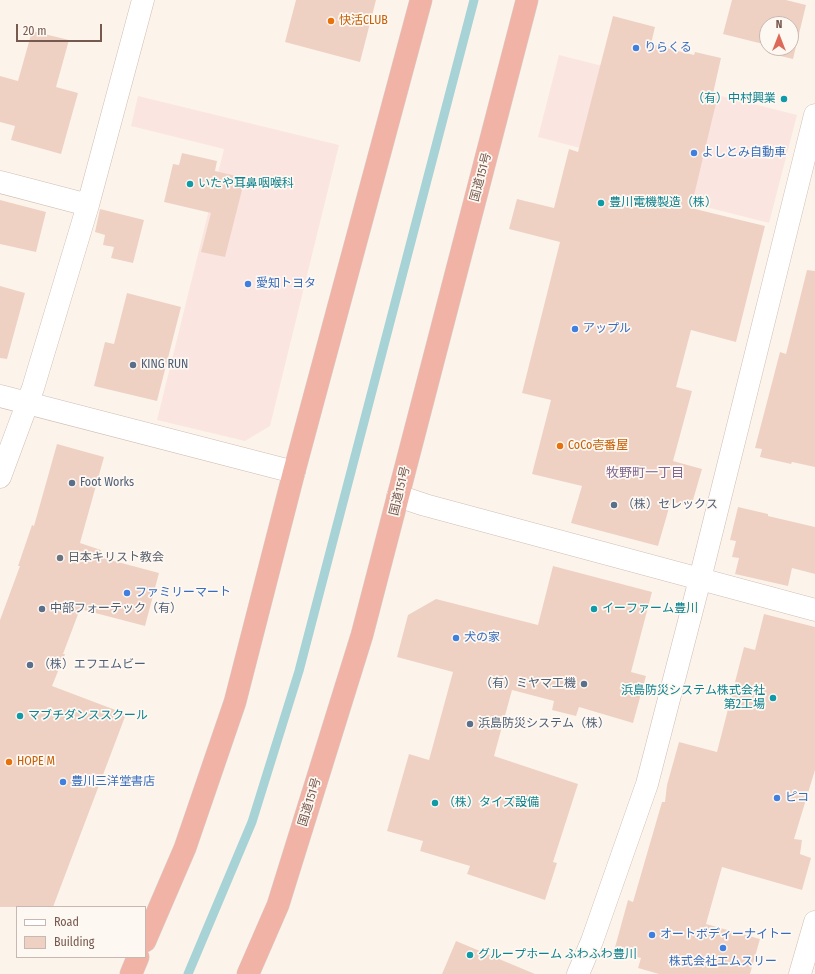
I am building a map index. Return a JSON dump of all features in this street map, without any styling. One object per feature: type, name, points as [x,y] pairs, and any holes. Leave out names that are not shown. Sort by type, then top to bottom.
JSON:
[{"type":"highway","points":[[146,939],[184,848],[235,702],[294,472],[421,0]]},
{"type":"highway","name":"国道151号","points":[[248,974],[278,905],[362,636],[527,0]]},
{"type":"highway","points":[[131,974],[138,958]]},
{"type":"street","points":[[0,477],[28,404],[88,205],[143,0]]},
{"type":"street","points":[[578,974],[592,941],[647,784],[807,179],[815,115]]},
{"type":"street","points":[[0,182],[88,205]]},
{"type":"street","points":[[0,396],[294,472]]},
{"type":"street","points":[[398,496],[425,505],[815,610]]},
{"type":"street","points":[[800,974],[815,922]]},
{"type":"shaded area","name":"よしとみ自動車","points":[[559,55],[797,115],[769,223],[655,194],[661,169],[538,137]]},
{"type":"shaded area","name":"愛知トヨタ","points":[[138,96],[339,145],[270,426],[245,441],[157,420],[224,149],[131,126]]},
{"type":"building","name":"快活CLUB","points":[[296,0],[376,0],[360,62],[285,42]]},
{"type":"building","points":[[732,0],[786,0],[806,5],[799,34],[799,16],[759,16],[759,43],[723,34]]},
{"type":"building","points":[[613,16],[655,27],[651,44],[694,55],[695,52],[721,58],[712,98],[717,99],[691,208],[765,226],[736,342],[691,330],[676,387],[692,391],[673,461],[702,469],[691,507],[671,501],[658,546],[571,523],[582,486],[532,474],[551,400],[522,393],[560,242],[509,229],[517,199],[554,208],[569,149],[578,152]]},
{"type":"building","points":[[32,31],[69,40],[56,87],[78,93],[61,154],[11,140],[15,126],[0,122],[0,76],[18,81]]},
{"type":"building","points":[[780,56],[794,56],[793,59]]},
{"type":"building","points":[[182,153],[217,161],[215,171],[245,178],[225,257],[201,252],[211,213],[164,202],[173,164],[179,165]]},
{"type":"building","points":[[0,200],[46,212],[36,252],[0,244]]},
{"type":"building","points":[[100,209],[144,220],[133,263],[111,258],[114,247],[103,245],[105,235],[95,232]]},
{"type":"building","points":[[807,270],[815,271],[815,467],[792,462],[791,464],[760,457],[762,449],[755,448],[780,352],[786,354]]},
{"type":"building","points":[[0,286],[25,293],[7,359],[0,358]]},
{"type":"building","name":"KING RUN","points":[[127,293],[181,307],[157,401],[94,386],[105,342],[114,344]]},
{"type":"building","points":[[57,444],[104,457],[80,543],[101,550],[99,557],[159,573],[145,626],[80,609],[63,654],[65,654],[52,686],[126,714],[53,906],[0,907],[0,620],[20,566],[18,566],[32,525],[34,526]]},
{"type":"building","points":[[738,507],[815,527],[815,574],[792,568],[788,586],[735,574],[739,558],[732,557],[736,541],[730,540]]},
{"type":"building","points":[[553,566],[652,592],[631,672],[646,676],[633,723],[579,707],[576,716],[552,710],[554,701],[512,690],[494,756],[578,784],[553,862],[557,863],[545,900],[467,874],[470,866],[420,851],[423,841],[387,831],[409,754],[429,760],[453,672],[397,657],[408,615],[436,599],[538,625]]},
{"type":"building","points":[[764,614],[815,627],[815,770],[794,839],[802,840],[800,854],[811,858],[802,890],[722,867],[706,924],[760,939],[750,974],[659,974],[638,968],[641,958],[614,951],[628,900],[633,902],[662,802],[665,802],[667,785],[679,742],[717,752],[744,647],[755,650]]},
{"type":"building","name":"グループホーム ふわふわ豊川","points":[[456,941],[535,974],[442,974]]},
{"type":"waterway","points":[[188,974],[252,822],[299,671],[474,0]]},
{"type":"place","name":"快活CLUB","points":[[331,21]]},
{"type":"place","name":"りらくる","points":[[636,48]]},
{"type":"place","name":"（有）中村興業","points":[[784,99]]},
{"type":"place","name":"よしとみ自動車","points":[[694,153]]},
{"type":"place","name":"いたや耳鼻咽喉科","points":[[190,184]]},
{"type":"place","name":"豊川電機製造（株）","points":[[601,203]]},
{"type":"place","name":"愛知トヨタ","points":[[248,284]]},
{"type":"place","name":"アップル","points":[[575,329]]},
{"type":"place","name":"KING RUN","points":[[133,365]]},
{"type":"place","name":"CoCo壱番屋","points":[[560,446]]},
{"type":"place","name":"Foot Works","points":[[72,483]]},
{"type":"place","name":"（株）セレックス","points":[[614,505]]},
{"type":"place","name":"日本キリスト教会","points":[[60,558]]},
{"type":"place","name":"ファミリーマート","points":[[127,593]]},
{"type":"place","name":"中部フォーテック（有）","points":[[42,609]]},
{"type":"place","name":"イーファーム豊川","points":[[594,609]]},
{"type":"place","name":"犬の家","points":[[456,638]]},
{"type":"place","name":"（株）エフエムビー","points":[[30,665]]},
{"type":"place","name":"（有）ミヤマ工機","points":[[584,684]]},
{"type":"place","name":"浜島防災システム株式会社 第2工場","points":[[773,698]]},
{"type":"place","name":"マブチダンススクール","points":[[20,716]]},
{"type":"place","name":"浜島防災システム（株）","points":[[470,724]]},
{"type":"place","name":"HOPE M","points":[[9,762]]},
{"type":"place","name":"豊川三洋堂書店","points":[[63,782]]},
{"type":"place","name":"ピコ","points":[[777,798]]},
{"type":"place","name":"（株）タイズ設備","points":[[435,803]]},
{"type":"place","name":"オートボディーナイトー","points":[[652,935]]},
{"type":"place","name":"株式会社エムスリー","points":[[723,948]]},
{"type":"place","name":"グループホーム ふわふわ豊川","points":[[470,955]]},
{"type":"district","name":"牧野町一丁目","points":[[645,473]]}]
